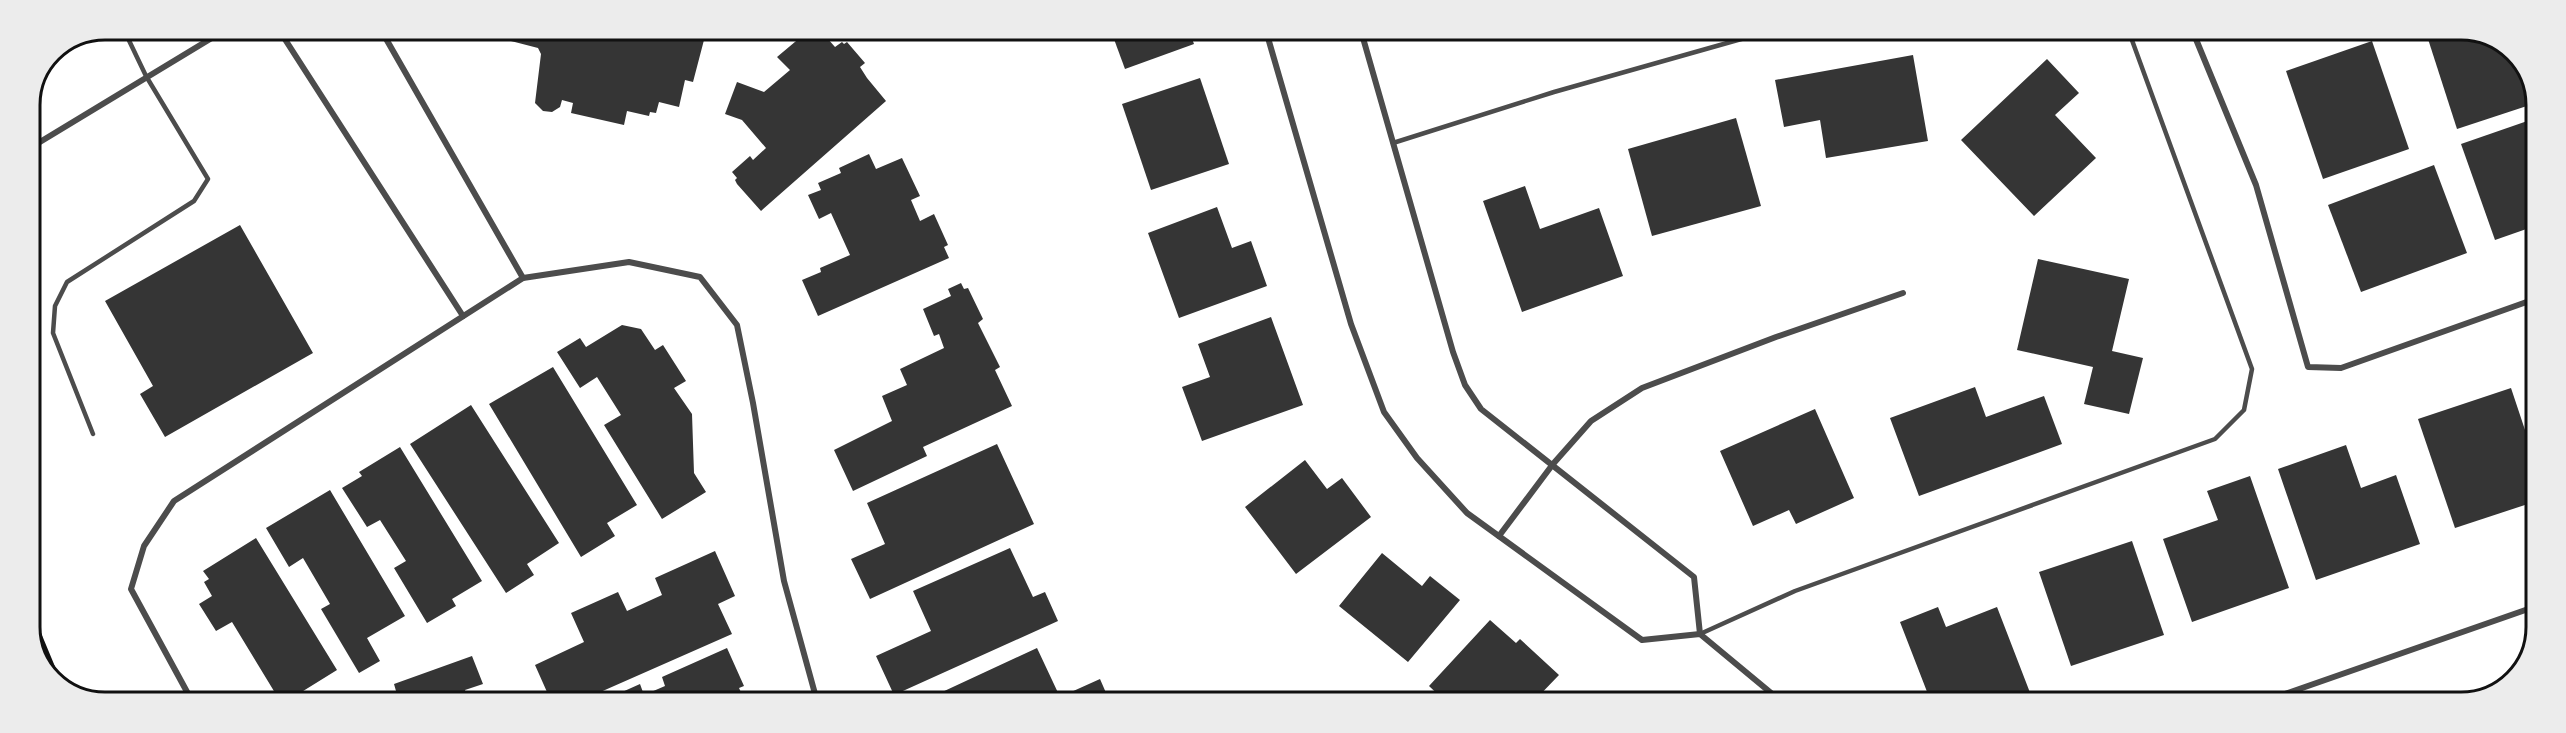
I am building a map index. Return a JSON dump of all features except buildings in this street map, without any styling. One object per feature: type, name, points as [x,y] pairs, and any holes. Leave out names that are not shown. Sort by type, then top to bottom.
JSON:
[{"type":"street","points":[[40,142],[208,40]]},
{"type":"street","points":[[285,40],[463,316]]},
{"type":"street","points":[[387,40],[523,278]]},
{"type":"street","points":[[1269,40],[1351,324],[1384,412],[1417,458],[1467,513],[1642,640],[1700,634]]},
{"type":"street","points":[[1363,40],[1453,352],[1465,385],[1481,409],[1694,577],[1700,634],[1771,693]]},
{"type":"street","points":[[2196,40],[2256,185],[2308,367],[2341,368],[2525,302]]},
{"type":"street","points":[[188,693],[131,589],[144,546],[174,501],[523,278],[630,262],[700,277],[737,325],[784,581],[815,693]]},
{"type":"street","points":[[1499,536],[1552,464],[1591,421],[1642,388],[1776,337],[1903,293]]},
{"type":"street","points":[[2288,693],[2526,610]]},
{"type":"lane","points":[[93,434],[53,333],[55,306],[67,282],[194,201],[208,180],[146,76],[129,40]]},
{"type":"lane","points":[[1393,143],[1554,92],[1738,40]]},
{"type":"lane","points":[[1700,634],[1806,587],[2214,439],[2244,410],[2252,369],[2132,40]]}]
